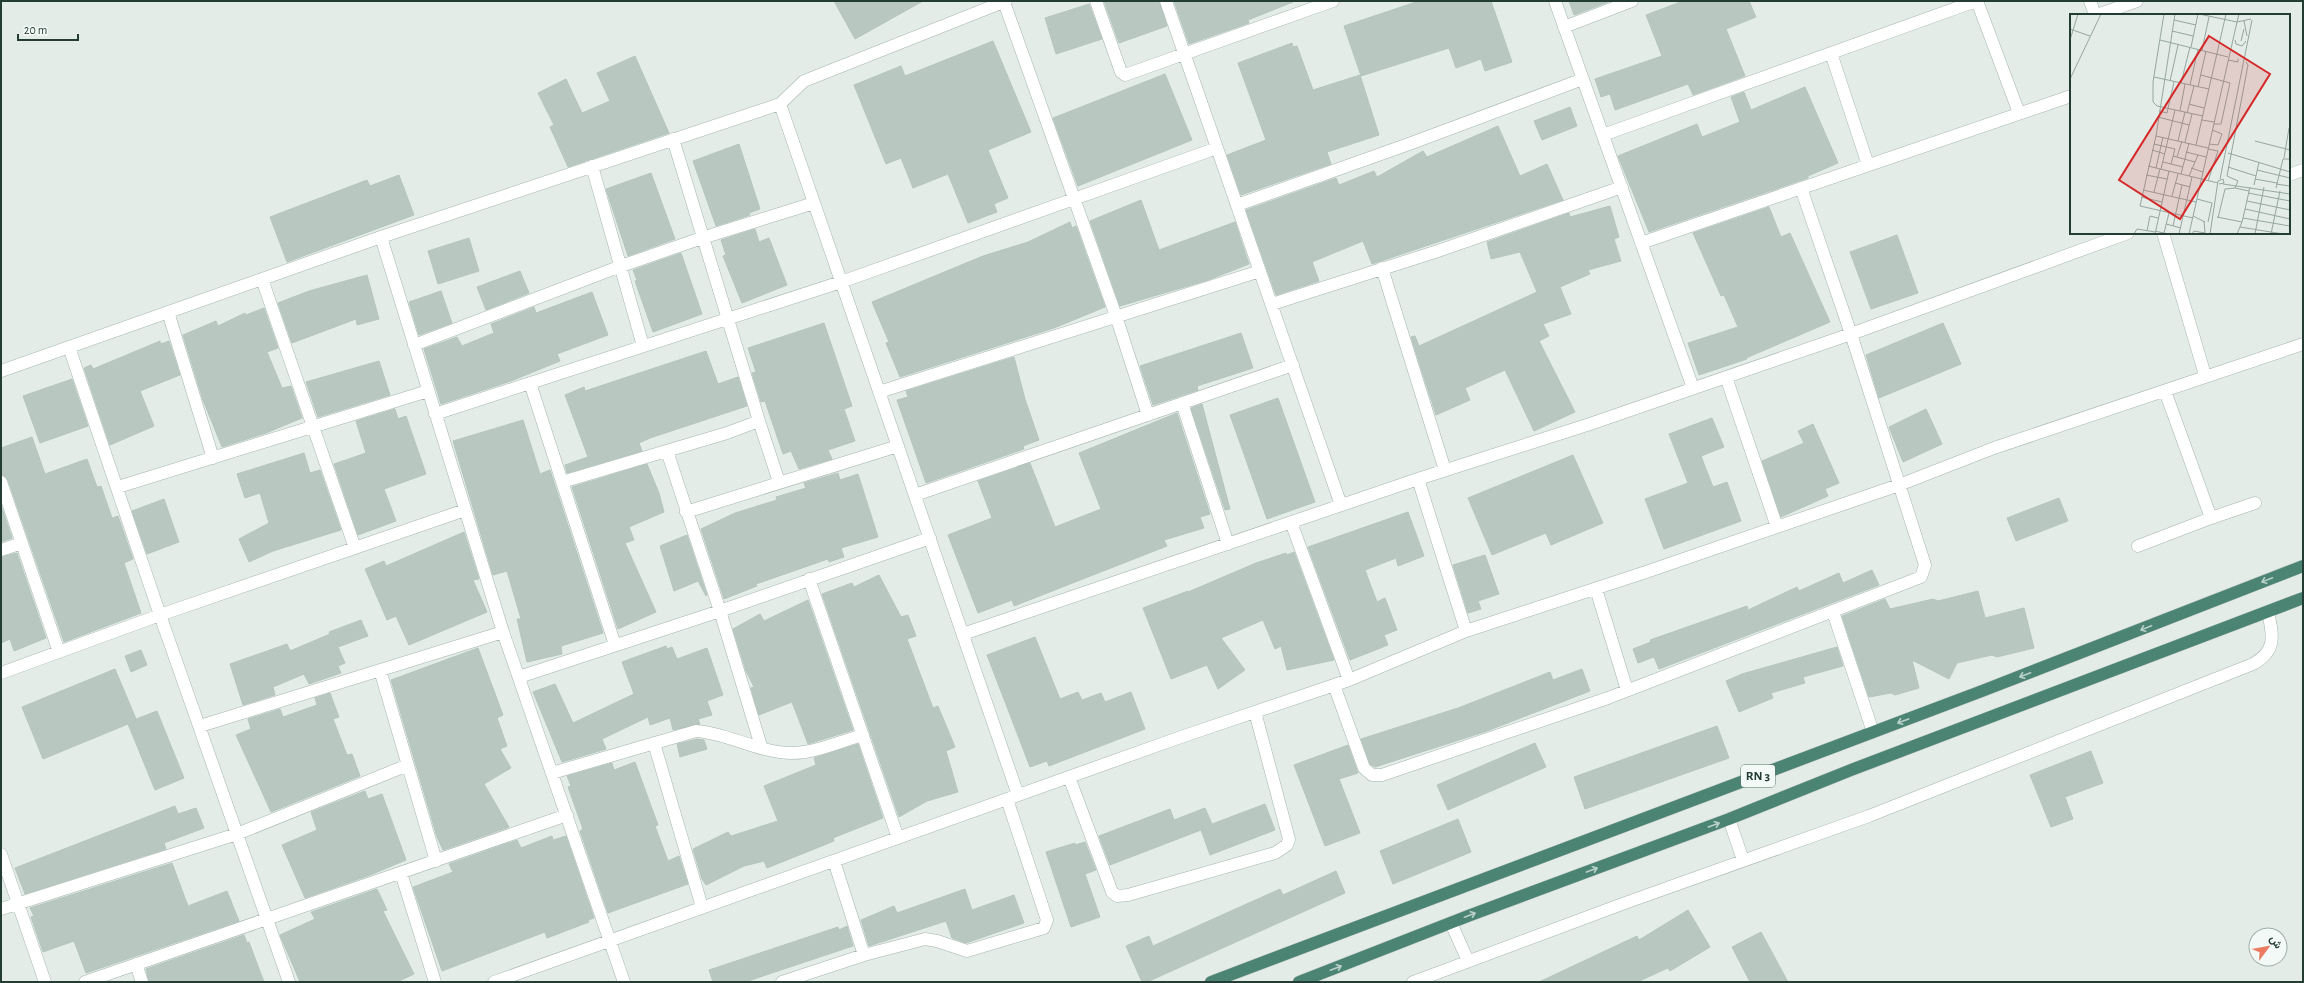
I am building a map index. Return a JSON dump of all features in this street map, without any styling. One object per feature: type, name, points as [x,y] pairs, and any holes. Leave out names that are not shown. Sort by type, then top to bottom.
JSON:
[{"type":"highway","name":"RN 3","points":[[1211,982],[2128,635],[2303,566]]},
{"type":"highway","name":"RN 3","points":[[1299,982],[1451,923],[1729,820],[1851,770],[2303,598]]},
{"type":"street","points":[[1,371],[381,237],[780,104],[804,81],[1005,1],[1116,316],[1148,415]]},
{"type":"street","points":[[1096,1],[1123,74],[1185,55],[1326,2]]},
{"type":"street","points":[[1166,1],[1341,505]]},
{"type":"street","points":[[1555,1],[1693,388]]},
{"type":"street","points":[[1564,27],[1632,1]]},
{"type":"street","points":[[1603,135],[1977,1],[2019,113]]},
{"type":"street","points":[[2090,1],[2096,14]]},
{"type":"street","points":[[2099,14],[2137,1]]},
{"type":"street","points":[[1831,53],[1868,164]]},
{"type":"street","points":[[1237,205],[1409,144],[1583,79]]},
{"type":"street","points":[[1641,243],[1868,164],[2070,96]]},
{"type":"street","points":[[780,104],[963,634],[1047,920],[1044,928],[967,951],[937,940],[925,939],[864,954],[782,982]]},
{"type":"street","points":[[673,140],[727,319],[779,482]]},
{"type":"street","points":[[435,414],[841,282],[1217,148]]},
{"type":"street","points":[[592,166],[642,346]]},
{"type":"street","points":[[2290,175],[2303,170]]},
{"type":"street","points":[[1272,304],[1622,188]]},
{"type":"street","points":[[1334,685],[1364,768],[1372,775],[1390,772],[1627,690],[1921,577],[1924,565],[1851,334],[1801,188]]},
{"type":"street","points":[[414,345],[620,266],[702,238],[814,203]]},
{"type":"street","points":[[963,634],[1341,505],[1851,334],[2125,234]]},
{"type":"street","points":[[2163,234],[2205,375]]},
{"type":"street","points":[[381,237],[503,632],[624,982]]},
{"type":"street","points":[[1382,268],[1445,470]]},
{"type":"street","points":[[879,392],[1260,271]]},
{"type":"street","points":[[262,279],[355,548]]},
{"type":"street","points":[[168,312],[213,458]]},
{"type":"street","points":[[494,982],[610,939],[1012,797],[1350,680],[1466,632],[1899,485],[1994,448],[2165,392],[2205,375],[2303,344]]},
{"type":"street","points":[[69,347],[118,487],[160,615],[289,982]]},
{"type":"street","points":[[915,495],[1293,365]]},
{"type":"street","points":[[1726,377],[1777,527]]},
{"type":"street","points":[[530,383],[615,645]]},
{"type":"street","points":[[118,487],[428,391]]},
{"type":"street","points":[[2165,392],[2211,518]]},
{"type":"street","points":[[1182,403],[1228,544]]},
{"type":"street","points":[[562,482],[667,451],[759,421]]},
{"type":"street","points":[[686,512],[898,446]]},
{"type":"street","points":[[667,451],[720,611],[761,746]]},
{"type":"street","points":[[1418,479],[1466,632]]},
{"type":"street","points":[[1,482],[59,652]]},
{"type":"street","points":[[2138,546],[2255,503]]},
{"type":"street","points":[[1,673],[160,615],[465,510]]},
{"type":"street","points":[[1291,522],[1350,680]]},
{"type":"street","points":[[519,677],[720,611],[930,538]]},
{"type":"street","points":[[1,550],[22,543]]},
{"type":"street","points":[[809,579],[898,838]]},
{"type":"street","points":[[1596,589],[1627,690]]},
{"type":"street","points":[[1832,612],[1873,732]]},
{"type":"street","points":[[1413,982],[1743,860],[1869,816],[2253,664],[2264,659],[2273,637],[2268,612]]},
{"type":"street","points":[[200,726],[503,632]]},
{"type":"street","points":[[380,670],[436,860]]},
{"type":"street","points":[[1069,777],[1112,892],[1117,896],[1128,895],[1275,853],[1287,845],[1289,839],[1255,712]]},
{"type":"street","points":[[552,773],[696,730],[779,752],[805,751],[863,735]]},
{"type":"street","points":[[654,743],[702,907]]},
{"type":"street","points":[[1,909],[237,834],[408,765]]},
{"type":"street","points":[[85,982],[567,815]]},
{"type":"street","points":[[1729,820],[1743,860]]},
{"type":"street","points":[[1,854],[45,982]]},
{"type":"street","points":[[834,861],[864,954]]},
{"type":"street","points":[[401,873],[435,982]]},
{"type":"street","points":[[1451,923],[1468,961]]},
{"type":"street","points":[[136,964],[142,982]]},
{"type":"building","points":[[834,1],[923,1],[855,39]]},
{"type":"building","points":[[1104,1],[1159,1],[1167,26],[1119,43]]},
{"type":"building","points":[[1174,1],[1293,2],[1248,20],[1249,23],[1189,44]]},
{"type":"building","points":[[1419,1],[1491,1],[1512,62],[1485,71],[1481,59],[1456,68],[1449,48],[1361,76],[1344,26]]},
{"type":"building","points":[[1569,1],[1611,1],[1574,15]]},
{"type":"building","points":[[1683,1],[1749,1],[1756,17],[1726,29],[1745,76],[1693,95],[1688,84],[1615,110],[1610,94],[1601,97],[1595,79],[1662,56],[1646,15]]},
{"type":"building","points":[[1089,4],[1102,39],[1056,54],[1045,18]]},
{"type":"building","points":[[993,41],[1031,132],[988,150],[1008,198],[994,204],[997,212],[968,223],[948,174],[913,188],[901,158],[886,164],[854,85],[901,66],[905,76]]},
{"type":"building","points":[[1292,43],[1293,47],[1297,46],[1313,90],[1360,75],[1379,135],[1327,152],[1331,164],[1241,195],[1227,155],[1266,140],[1238,63]]},
{"type":"building","points":[[635,56],[669,133],[568,167],[550,127],[554,125],[538,93],[566,79],[582,113],[610,101],[597,73]]},
{"type":"building","points":[[1165,74],[1192,140],[1078,186],[1053,118]]},
{"type":"building","points":[[1805,87],[1838,163],[1808,176],[1808,178],[1649,232],[1618,156],[1697,124],[1702,137],[1740,122],[1731,97],[1744,92],[1751,110]]},
{"type":"building","points":[[1570,107],[1577,126],[1542,140],[1534,121]]},
{"type":"building","points":[[1498,126],[1520,176],[1547,164],[1563,200],[1372,264],[1363,241],[1312,262],[1319,281],[1276,295],[1246,210],[1336,178],[1339,185],[1374,171],[1377,177],[1423,151],[1427,157]]},
{"type":"building","points":[[739,144],[760,209],[749,213],[750,215],[716,226],[693,161]]},
{"type":"building","points":[[651,173],[675,239],[628,256],[606,189]]},
{"type":"building","points":[[399,175],[414,215],[287,262],[270,217],[367,180],[370,186]]},
{"type":"building","points":[[1141,200],[1159,250],[1235,222],[1249,264],[1208,280],[1120,306],[1090,221]]},
{"type":"building","points":[[1610,206],[1619,237],[1614,239],[1621,261],[1588,270],[1590,274],[1560,287],[1571,314],[1543,324],[1549,336],[1539,341],[1575,412],[1534,431],[1505,370],[1465,388],[1470,400],[1436,415],[1411,337],[1415,336],[1419,346],[1537,292],[1520,252],[1491,259],[1487,242],[1569,213],[1570,217]]},
{"type":"building","points":[[1769,207],[1781,237],[1790,233],[1830,322],[1746,358],[1747,359],[1699,375],[1688,343],[1738,327],[1724,295],[1721,296],[1693,233]]},
{"type":"building","points":[[1070,222],[1072,228],[1076,226],[1105,307],[1054,328],[900,377],[886,343],[889,342],[872,302],[983,256],[1028,242]]},
{"type":"building","points":[[755,229],[759,242],[769,238],[787,285],[742,303],[723,256],[726,255],[721,240]]},
{"type":"building","points":[[1897,235],[1918,293],[1871,309],[1850,252]]},
{"type":"building","points":[[469,238],[479,271],[438,284],[428,251]]},
{"type":"building","points":[[681,253],[702,314],[653,332],[635,281],[637,280],[633,270]]},
{"type":"building","points":[[520,271],[529,293],[486,310],[477,287]]},
{"type":"building","points":[[367,275],[379,319],[357,325],[356,319],[292,343],[278,303],[309,291]]},
{"type":"building","points":[[441,291],[452,323],[419,335],[409,302]]},
{"type":"building","points":[[592,292],[608,335],[557,354],[560,361],[511,381],[441,404],[424,349],[457,337],[462,346],[494,333],[491,324],[534,307],[536,313]]},
{"type":"building","points":[[264,308],[278,348],[267,352],[282,388],[291,386],[302,418],[266,433],[222,447],[203,400],[183,335],[216,321],[218,326],[245,313],[246,315]]},
{"type":"building","points":[[824,323],[852,406],[844,409],[855,441],[828,450],[832,459],[799,469],[791,451],[783,454],[765,401],[761,402],[752,373],[756,372],[748,348]]},
{"type":"building","points":[[1943,323],[1961,364],[1879,398],[1866,355]]},
{"type":"building","points":[[1241,333],[1253,368],[1197,386],[1198,390],[1153,405],[1140,366]]},
{"type":"building","points":[[160,341],[161,344],[169,341],[180,375],[140,391],[154,426],[110,445],[84,368],[91,365],[93,369]]},
{"type":"building","points":[[706,351],[718,384],[738,377],[747,406],[650,438],[639,443],[642,451],[567,473],[565,465],[588,457],[565,395],[584,387],[585,391]]},
{"type":"building","points":[[1014,357],[1025,399],[1039,440],[1023,446],[1024,449],[926,483],[897,400],[908,397],[906,391]]},
{"type":"building","points":[[379,361],[390,395],[318,417],[306,382]]},
{"type":"building","points":[[72,379],[88,426],[40,443],[23,396]]},
{"type":"building","points":[[1278,398],[1315,502],[1267,519],[1230,415]]},
{"type":"building","points":[[1202,404],[1230,509],[1225,510],[1191,408]]},
{"type":"building","points":[[395,409],[398,419],[406,416],[426,474],[384,489],[396,521],[358,535],[334,464],[366,453],[356,421]]},
{"type":"building","points":[[1926,409],[1942,444],[1903,462],[1889,427]]},
{"type":"building","points":[[1177,413],[1210,514],[1200,517],[1204,528],[1164,540],[1167,546],[1014,606],[1012,600],[978,613],[948,535],[992,518],[978,481],[1030,463],[1055,527],[1101,509],[1079,453]]},
{"type":"building","points":[[1712,418],[1724,447],[1701,456],[1713,487],[1727,482],[1741,521],[1664,549],[1645,499],[1688,483],[1669,434]]},
{"type":"building","points":[[523,420],[540,474],[550,470],[603,633],[561,646],[562,654],[527,662],[517,619],[521,619],[507,571],[493,575],[453,441]]},
{"type":"building","points":[[1813,424],[1839,483],[1825,489],[1828,496],[1781,517],[1762,461],[1804,443],[1798,431]]},
{"type":"building","points":[[32,437],[45,474],[87,459],[97,487],[101,486],[112,518],[118,516],[133,559],[124,563],[141,613],[64,642],[8,480],[1,475],[1,448]]},
{"type":"building","points":[[304,453],[310,473],[320,470],[341,530],[273,551],[249,562],[239,539],[269,523],[260,493],[245,498],[237,474]]},
{"type":"building","points":[[1573,455],[1603,523],[1551,545],[1546,533],[1492,555],[1468,498]]},
{"type":"building","points":[[647,464],[659,493],[664,512],[629,527],[634,540],[625,543],[656,612],[618,629],[572,487]]},
{"type":"building","points":[[838,473],[840,480],[858,474],[878,537],[841,548],[844,557],[829,562],[828,559],[756,584],[757,586],[724,599],[701,529],[735,513],[777,500],[776,497],[806,488],[804,483]]},
{"type":"building","points":[[2059,498],[2068,521],[2016,541],[2007,518]]},
{"type":"building","points":[[164,499],[179,542],[147,554],[132,511]]},
{"type":"building","points":[[1,505],[12,538],[1,542]]},
{"type":"building","points":[[1408,512],[1424,556],[1398,566],[1396,558],[1365,570],[1377,602],[1385,598],[1397,630],[1384,635],[1388,645],[1350,660],[1308,547]]},
{"type":"building","points":[[464,532],[479,579],[473,580],[487,612],[409,645],[396,616],[387,620],[365,569],[384,561],[386,566]]},
{"type":"building","points":[[687,535],[707,595],[706,596],[698,581],[674,591],[660,546]]},
{"type":"building","points":[[1294,552],[1334,660],[1287,670],[1281,646],[1275,649],[1263,620],[1221,638],[1245,670],[1218,689],[1207,665],[1171,679],[1143,608],[1188,592],[1256,563],[1286,553],[1287,555]]},
{"type":"building","points":[[17,553],[46,638],[14,651],[10,639],[1,643],[1,557]]},
{"type":"building","points":[[1485,555],[1499,594],[1478,601],[1481,609],[1468,613],[1453,565]]},
{"type":"building","points":[[1872,570],[1879,585],[1659,669],[1654,657],[1638,663],[1633,649],[1651,642],[1650,640],[1747,606],[1748,610],[1797,587],[1799,591],[1839,573],[1843,583]]},
{"type":"building","points":[[879,575],[901,617],[908,615],[916,636],[907,639],[933,708],[938,706],[955,747],[946,751],[958,792],[927,801],[899,817],[822,594],[852,583],[854,587]]},
{"type":"building","points":[[1978,591],[1985,618],[2024,608],[2034,648],[1997,657],[1992,655],[1957,663],[1949,679],[1912,660],[1919,688],[1895,695],[1891,693],[1869,697],[1842,616],[1885,599],[1890,609],[1933,599],[1938,601]]},
{"type":"building","points":[[808,600],[853,730],[808,744],[792,702],[759,715],[751,688],[754,687],[746,671],[733,629],[760,614],[764,621]]},
{"type":"building","points":[[361,620],[368,636],[338,647],[345,663],[338,666],[341,673],[309,684],[304,674],[273,687],[275,695],[243,705],[230,664],[287,644],[290,651],[330,634],[329,632]]},
{"type":"building","points":[[1035,637],[1060,699],[1078,692],[1082,700],[1101,693],[1105,702],[1131,692],[1145,729],[1049,766],[1047,761],[1030,767],[987,655]]},
{"type":"building","points":[[666,646],[667,649],[672,647],[677,659],[707,648],[723,695],[707,701],[712,715],[698,719],[700,724],[673,730],[670,718],[650,725],[648,717],[602,739],[606,749],[562,762],[533,692],[555,684],[573,723],[634,694],[622,662]]},
{"type":"building","points":[[1837,647],[1843,666],[1803,677],[1805,683],[1771,693],[1773,698],[1739,712],[1726,681],[1742,674]]},
{"type":"building","points":[[478,648],[503,715],[497,718],[507,746],[500,749],[511,768],[484,784],[509,827],[443,850],[437,837],[391,680]]},
{"type":"building","points":[[141,650],[147,665],[131,672],[125,656]]},
{"type":"building","points":[[115,669],[136,719],[157,711],[184,778],[155,790],[128,724],[43,759],[22,707]]},
{"type":"building","points":[[1582,669],[1590,691],[1487,731],[1375,767],[1370,764],[1361,739],[1458,708],[1550,672],[1553,680]]},
{"type":"building","points":[[330,693],[339,717],[333,719],[347,755],[352,754],[360,776],[271,812],[236,735],[251,729],[248,719],[280,709],[283,717],[317,705],[315,698]]},
{"type":"building","points":[[1717,726],[1729,758],[1585,809],[1574,777]]},
{"type":"building","points":[[697,739],[704,740],[707,749],[680,757],[677,744]]},
{"type":"building","points":[[1535,743],[1546,767],[1448,810],[1437,785]]},
{"type":"building","points":[[858,744],[883,818],[833,838],[834,841],[767,868],[764,861],[744,866],[706,885],[702,879],[693,849],[728,832],[731,836],[778,821],[764,786],[816,765],[814,758]]},
{"type":"building","points":[[1348,745],[1358,773],[1339,779],[1360,833],[1325,846],[1294,765]]},
{"type":"building","points":[[2091,751],[2103,783],[2065,797],[2073,819],[2051,827],[2030,775]]},
{"type":"building","points":[[635,762],[658,825],[655,826],[668,861],[679,856],[688,884],[608,913],[580,831],[583,829],[568,787],[571,786],[567,776],[612,763],[614,770]]},
{"type":"building","points":[[365,791],[368,799],[382,794],[406,860],[370,875],[305,898],[282,845],[317,830],[311,812]]},
{"type":"building","points":[[1265,804],[1275,830],[1210,855],[1201,830],[1110,865],[1099,836],[1170,809],[1174,820],[1205,808],[1212,824]]},
{"type":"building","points":[[175,806],[178,814],[196,808],[204,828],[164,843],[166,849],[25,894],[15,868]]},
{"type":"building","points":[[1458,819],[1471,852],[1393,884],[1380,851]]},
{"type":"building","points":[[552,836],[553,840],[566,836],[594,918],[588,920],[589,922],[547,938],[545,932],[442,971],[413,887],[453,872],[449,864],[517,840],[521,848]]},
{"type":"building","points":[[1085,842],[1096,870],[1085,874],[1100,917],[1071,927],[1046,852],[1075,843],[1075,845]]},
{"type":"building","points":[[172,863],[188,906],[227,891],[239,921],[86,973],[74,941],[43,952],[31,917],[34,916],[30,908]]},
{"type":"building","points":[[1336,871],[1345,893],[1147,982],[1142,982],[1126,946],[1149,936],[1153,946],[1280,889],[1283,895]]},
{"type":"building","points":[[377,889],[387,910],[383,911],[414,974],[397,982],[300,982],[280,935],[315,919],[311,912]]},
{"type":"building","points":[[965,889],[972,910],[1014,895],[1024,923],[966,943],[952,938],[946,921],[869,946],[861,920],[894,906],[897,913]]},
{"type":"building","points":[[1688,910],[1710,947],[1670,971],[1668,968],[1637,982],[1539,982],[1637,936],[1639,940]]},
{"type":"building","points":[[847,926],[853,946],[745,982],[713,982],[709,970],[838,927],[839,930]]},
{"type":"building","points":[[1761,932],[1788,982],[1750,982],[1732,947]]},
{"type":"building","points":[[244,935],[247,943],[249,942],[264,982],[149,982],[146,969]]}]
